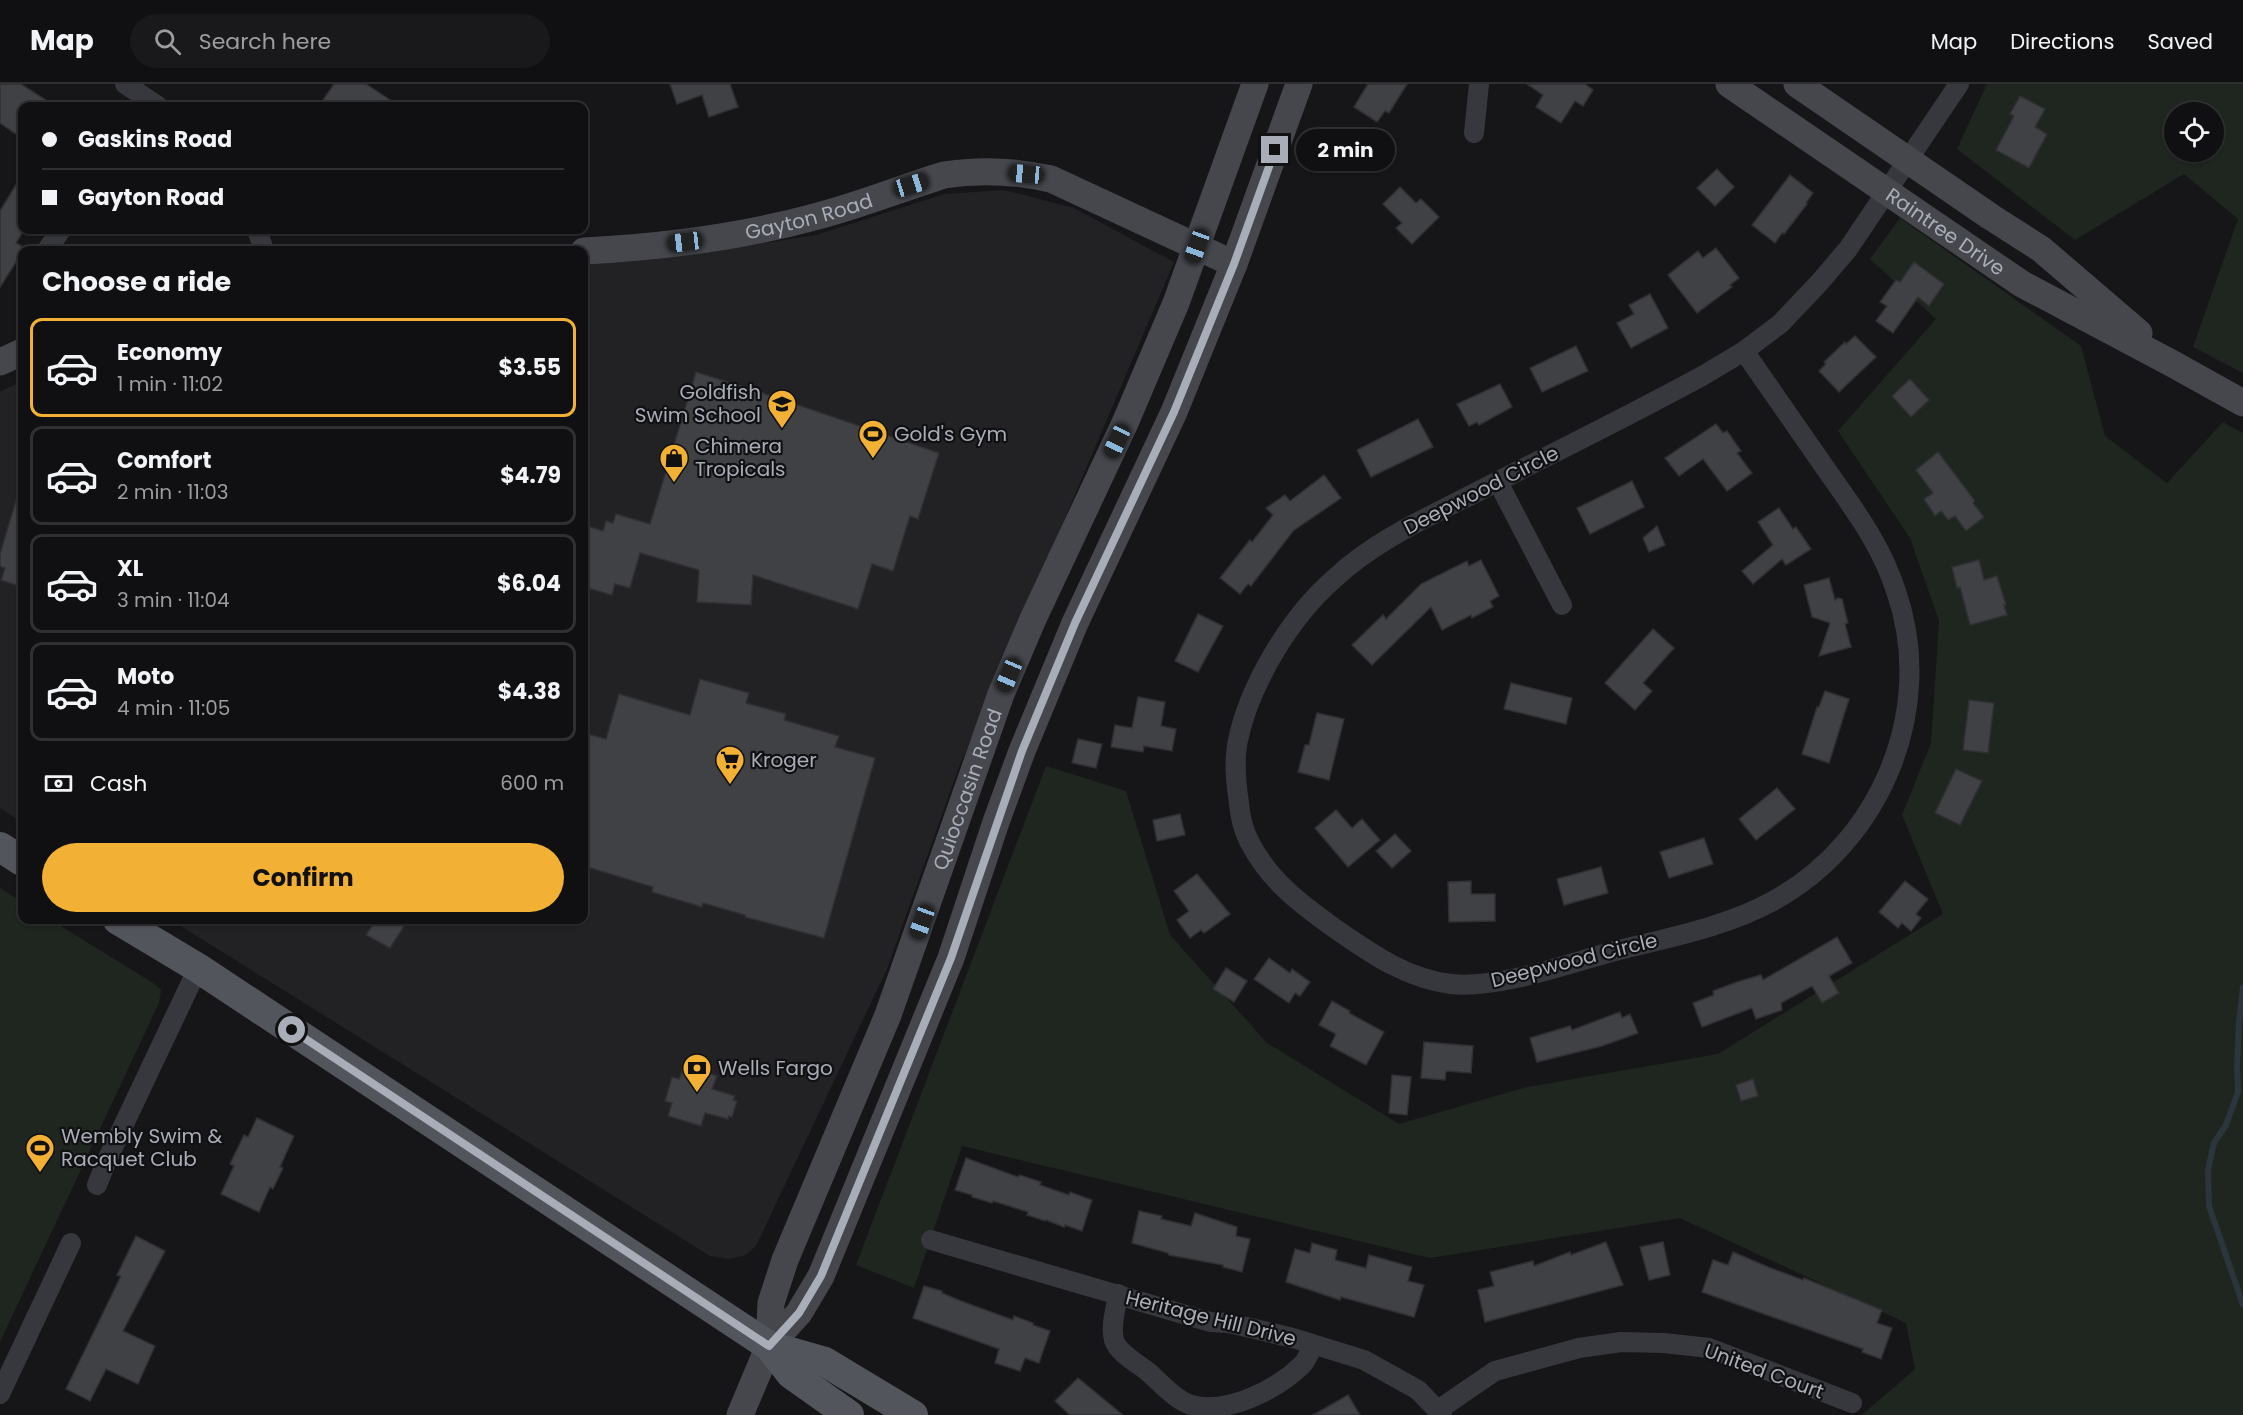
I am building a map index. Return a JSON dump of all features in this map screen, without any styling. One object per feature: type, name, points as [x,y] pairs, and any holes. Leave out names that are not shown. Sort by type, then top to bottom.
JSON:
[{"type":"main road","points":[[1197,246],[1255,84]]},
{"type":"main road","points":[[1234,264],[1299,84]]},
{"type":"main road","name":"Raintree Drive","points":[[1729,84],[2022,284],[2243,403]]},
{"type":"main road","name":"Raintree Drive","points":[[1797,84],[2041,249],[2173,364]]},
{"type":"main road","name":"Gayton Road","points":[[588,251],[653,246],[740,233],[817,217],[944,175],[965,171],[994,171],[1051,179],[1234,264]]},
{"type":"main road","name":"Quioccasin Road","points":[[769,1346],[771,1303],[785,1260],[888,1015],[1001,694],[1125,423],[1176,303],[1197,246]]},
{"type":"main road","name":"Quioccasin Road","points":[[740,1415],[769,1346],[799,1313],[821,1276],[947,969],[1022,751],[1075,623],[1174,412],[1234,264]]},
{"type":"main road","points":[[0,362],[18,354]]},
{"type":"main road","points":[[0,847],[18,858]]},
{"type":"main road","points":[[125,924],[198,968],[769,1346],[825,1362],[913,1415]]},
{"type":"main road","points":[[769,1346],[791,1374],[849,1415]]},
{"type":"street","points":[[125,84],[147,102]]},
{"type":"street","points":[[1474,133],[1479,84]]},
{"type":"street","name":"Deepwood Circle","points":[[1744,351],[1877,542],[1898,593],[1910,653],[1909,690],[1902,735],[1892,765],[1869,812],[1834,855],[1804,882],[1769,903],[1719,923],[1516,978],[1467,985],[1450,984],[1408,974],[1296,901],[1273,879],[1248,840],[1241,818],[1235,773],[1237,747],[1251,699],[1278,647],[1306,608],[1335,577],[1388,538],[1655,402],[1744,351],[1780,324],[1820,283],[1848,249],[1959,84]]},
{"type":"street","points":[[1498,482],[1562,605]]},
{"type":"street","points":[[97,1185],[198,968]]},
{"type":"street","name":"Heritage Hill Drive","points":[[931,1240],[1210,1322],[1229,1323],[1364,1360],[1418,1390],[1440,1412]]},
{"type":"street","points":[[0,1394],[71,1243]]},
{"type":"street","points":[[1118,1294],[1112,1329],[1118,1347],[1190,1405],[1216,1410],[1234,1406],[1249,1399],[1274,1386],[1304,1364],[1313,1345]]},
{"type":"street","name":"United Court","points":[[1440,1412],[1495,1371],[1579,1348],[1621,1342],[1664,1343],[1709,1348],[1852,1403]]},
{"type":"shaded area","points":[[1987,84],[2243,84],[2243,373],[2193,347],[2238,219],[2184,174],[2075,240],[1957,149]]},
{"type":"shaded area","points":[[1004,190],[1074,208],[1174,262],[959,767],[887,969],[756,1246],[746,1255],[730,1259],[710,1256],[177,924],[588,924],[588,264],[746,246],[816,235],[944,194]]},
{"type":"shaded area","points":[[1900,218],[2081,346],[2105,436],[2167,483],[2223,422],[2243,433],[2243,1415],[1862,1415],[1915,1369],[1906,1323],[1680,1218],[1430,1258],[962,1146],[914,1288],[856,1265],[1046,766],[1126,791],[1170,935],[1267,1043],[1399,1124],[1527,1087],[1718,1054],[1943,914],[1902,815],[1931,743],[1939,621],[1910,538],[1838,431],[1936,319],[1870,259]]},
{"type":"shaded area","points":[[18,383],[18,819],[0,808],[0,392]]},
{"type":"shaded area","name":"Wembly Swim & Racquet Club","points":[[0,888],[18,899],[18,924],[57,924],[161,990],[159,1003],[0,1342]]},
{"type":"building","points":[[0,84],[21,84],[49,102],[18,102],[18,135],[0,123]]},
{"type":"building","points":[[334,84],[366,84],[393,102],[322,102]]},
{"type":"building","points":[[670,84],[730,84],[738,107],[709,117],[702,95],[677,104]]},
{"type":"building","points":[[1368,84],[1407,84],[1389,113],[1385,111],[1377,122],[1354,107]]},
{"type":"building","points":[[1527,84],[1585,84],[1593,90],[1583,106],[1575,101],[1561,123],[1536,107],[1543,95]]},
{"type":"building","points":[[2020,96],[2045,109],[2035,127],[2047,134],[2029,168],[1996,150],[2014,116],[2010,114]]},
{"type":"building","points":[[1717,169],[1734,187],[1715,206],[1697,188]]},
{"type":"building","points":[[1790,175],[1813,193],[1807,204],[1775,243],[1752,225]]},
{"type":"building","points":[[18,182],[18,234],[21,234],[16,243],[21,246],[18,246],[18,259],[0,287],[0,211]]},
{"type":"building","points":[[1400,187],[1416,203],[1421,199],[1439,217],[1412,244],[1396,228],[1402,223],[1383,204]]},
{"type":"building","points":[[1716,248],[1739,278],[1730,285],[1732,287],[1697,313],[1668,275],[1698,251],[1703,258]]},
{"type":"building","points":[[1914,262],[1944,284],[1929,306],[1918,297],[1893,333],[1876,321],[1887,306],[1880,302],[1896,280],[1900,282]]},
{"type":"building","points":[[1650,294],[1668,328],[1631,348],[1617,323],[1634,314],[1629,305]]},
{"type":"building","points":[[1855,336],[1876,357],[1839,392],[1819,371],[1826,364],[1824,362],[1845,342],[1846,344]]},
{"type":"building","points":[[1576,346],[1588,371],[1542,392],[1530,368]]},
{"type":"building","points":[[696,372],[939,453],[918,519],[910,516],[893,571],[872,564],[858,609],[753,575],[751,605],[697,602],[699,570],[640,553],[630,588],[615,584],[612,595],[588,588],[588,526],[603,531],[606,521],[613,523],[616,514],[650,524]]},
{"type":"building","points":[[1910,379],[1929,400],[1911,417],[1892,396]]},
{"type":"building","points":[[1500,384],[1512,407],[1479,425],[1477,422],[1469,426],[1457,404]]},
{"type":"building","points":[[1418,419],[1433,447],[1371,477],[1357,450]]},
{"type":"building","points":[[1716,424],[1723,433],[1727,431],[1741,451],[1737,453],[1752,473],[1727,491],[1703,459],[1679,476],[1665,458]]},
{"type":"building","points":[[1938,452],[1975,501],[1973,503],[1984,517],[1966,531],[1955,516],[1948,520],[1941,511],[1935,516],[1924,499],[1933,493],[1916,470]]},
{"type":"building","points":[[1324,475],[1341,498],[1293,531],[1251,586],[1248,584],[1240,594],[1220,578],[1273,515],[1266,508],[1285,495],[1290,501]]},
{"type":"building","points":[[1632,481],[1644,507],[1590,534],[1577,508]]},
{"type":"building","points":[[18,494],[18,586],[1,580],[5,568],[0,566],[0,554]]},
{"type":"building","points":[[1779,508],[1793,529],[1796,527],[1811,549],[1786,565],[1782,559],[1753,584],[1742,571],[1773,545],[1758,522]]},
{"type":"building","points":[[1657,526],[1665,545],[1649,552],[1643,538]]},
{"type":"building","points":[[1481,560],[1499,596],[1490,601],[1493,607],[1442,630],[1431,607],[1372,665],[1352,645],[1383,615],[1386,619],[1421,584],[1467,561],[1469,566]]},
{"type":"building","points":[[1979,560],[1984,580],[1997,576],[2007,615],[1970,625],[1952,567]]},
{"type":"building","points":[[1829,578],[1835,600],[1842,599],[1851,647],[1819,656],[1830,623],[1812,617],[1804,585]]},
{"type":"building","points":[[1198,614],[1223,626],[1198,672],[1175,661]]},
{"type":"building","points":[[1653,629],[1674,648],[1643,683],[1652,691],[1635,710],[1605,683]]},
{"type":"building","name":"Kroger","points":[[700,679],[749,693],[746,703],[786,714],[784,720],[839,736],[835,747],[875,758],[824,938],[703,903],[702,907],[652,892],[653,887],[588,867],[588,734],[606,739],[619,694],[690,715]]},
{"type":"building","points":[[1511,683],[1572,698],[1566,724],[1504,709]]},
{"type":"building","points":[[1825,691],[1849,699],[1829,763],[1802,754],[1817,707]]},
{"type":"building","points":[[1138,697],[1165,702],[1161,726],[1176,729],[1172,751],[1144,746],[1143,752],[1111,747],[1115,725],[1132,728]]},
{"type":"building","points":[[1969,700],[1994,703],[1988,753],[1963,750]]},
{"type":"building","points":[[1317,713],[1344,719],[1329,780],[1298,772],[1305,745],[1309,745]]},
{"type":"building","points":[[1078,739],[1102,744],[1096,768],[1072,763]]},
{"type":"building","points":[[1956,769],[1982,781],[1960,825],[1935,813]]},
{"type":"building","points":[[1777,788],[1795,809],[1756,840],[1739,819]]},
{"type":"building","points":[[1336,810],[1352,828],[1362,819],[1380,840],[1348,867],[1315,828]]},
{"type":"building","points":[[1180,814],[1185,835],[1157,841],[1153,820]]},
{"type":"building","points":[[1395,834],[1411,851],[1392,868],[1376,851]]},
{"type":"building","points":[[1704,838],[1713,864],[1669,878],[1660,852]]},
{"type":"building","points":[[1601,867],[1608,893],[1564,905],[1557,879]]},
{"type":"building","points":[[1197,874],[1230,914],[1204,933],[1201,930],[1190,938],[1177,920],[1189,911],[1174,891]]},
{"type":"building","points":[[1471,881],[1471,894],[1495,894],[1495,921],[1449,922],[1448,882]]},
{"type":"building","points":[[1905,881],[1928,899],[1916,914],[1921,918],[1911,931],[1902,923],[1898,928],[1879,912]]},
{"type":"building","points":[[373,924],[405,924],[390,948],[366,935]]},
{"type":"building","points":[[1837,937],[1852,963],[1829,976],[1839,993],[1822,1003],[1812,986],[1781,1003],[1782,1010],[1756,1019],[1752,1008],[1702,1027],[1693,1003],[1714,995],[1713,991],[1737,982],[1761,975],[1763,980]]},
{"type":"building","points":[[1269,958],[1290,973],[1292,969],[1310,982],[1300,996],[1295,993],[1289,1003],[1254,979]]},
{"type":"building","points":[[1226,968],[1247,981],[1234,1002],[1213,989]]},
{"type":"building","points":[[1332,1001],[1384,1032],[1366,1065],[1330,1046],[1336,1034],[1319,1025]]},
{"type":"building","points":[[1620,1012],[1622,1018],[1630,1014],[1638,1033],[1602,1046],[1537,1062],[1530,1038],[1570,1026],[1572,1030]]},
{"type":"building","points":[[1424,1042],[1473,1046],[1471,1073],[1446,1071],[1445,1080],[1421,1078]]},
{"type":"building","name":"Wells Fargo","points":[[684,1065],[717,1076],[712,1089],[735,1096],[733,1100],[737,1101],[732,1117],[729,1116],[728,1119],[705,1113],[701,1126],[668,1116],[672,1103],[665,1101],[672,1077],[679,1079]]},
{"type":"building","points":[[1392,1075],[1411,1077],[1407,1115],[1389,1113]]},
{"type":"building","points":[[1753,1079],[1758,1096],[1741,1101],[1736,1085]]},
{"type":"building","points":[[257,1118],[294,1136],[280,1167],[283,1168],[273,1189],[270,1187],[259,1212],[221,1194],[234,1166],[230,1164],[244,1135],[248,1137]]},
{"type":"building","points":[[966,1158],[1018,1177],[1020,1175],[1041,1182],[1040,1185],[1069,1195],[1070,1192],[1092,1200],[1082,1231],[1045,1221],[1027,1215],[1028,1212],[955,1190]]},
{"type":"building","points":[[1139,1211],[1191,1226],[1195,1213],[1237,1227],[1236,1236],[1250,1239],[1242,1272],[1223,1267],[1223,1265],[1169,1255],[1132,1243]]},
{"type":"building","points":[[136,1236],[165,1251],[123,1331],[155,1346],[138,1384],[106,1369],[90,1401],[66,1389],[121,1276],[117,1275]]},
{"type":"building","points":[[1606,1242],[1623,1285],[1485,1322],[1478,1290],[1494,1286],[1490,1272],[1533,1261],[1534,1266],[1570,1252],[1571,1255]]},
{"type":"building","points":[[1663,1242],[1670,1275],[1649,1280],[1640,1247]]},
{"type":"building","points":[[1312,1243],[1337,1250],[1335,1260],[1366,1268],[1369,1255],[1412,1267],[1408,1281],[1424,1285],[1414,1317],[1341,1297],[1340,1300],[1286,1282],[1295,1249],[1310,1253]]},
{"type":"building","points":[[1733,1252],[1882,1310],[1877,1323],[1892,1328],[1881,1359],[1862,1352],[1863,1349],[1702,1292],[1713,1260],[1728,1265]]},
{"type":"building","points":[[924,1286],[1013,1320],[1014,1316],[1050,1331],[1039,1363],[1025,1358],[1020,1371],[995,1363],[999,1349],[913,1318]]},
{"type":"building","points":[[1078,1378],[1123,1415],[1070,1415],[1055,1401]]},
{"type":"building","points":[[1348,1395],[1360,1415],[1313,1415]]},
{"type":"waterway","points":[[2243,987],[2239,1022],[2238,1092],[2226,1125],[2214,1143],[2208,1170],[2209,1206],[2243,1305]]},
{"type":"place","name":"Goldfish Swim School","points":[[782,430]]},
{"type":"place","name":"Gold's Gym","points":[[873,460]]},
{"type":"place","name":"Chimera Tropicals","points":[[674,484]]},
{"type":"place","name":"Kroger","points":[[730,786]]},
{"type":"place","name":"Wells Fargo","points":[[697,1094]]},
{"type":"place","name":"Wembly Swim & Racquet Club","points":[[40,1174]]},
{"type":"route","points":[[292,1030],[769,1346],[799,1313],[821,1276],[930,1014],[970,906],[996,822],[1022,751],[1075,623],[1174,412],[1234,264],[1275,150]]}]
